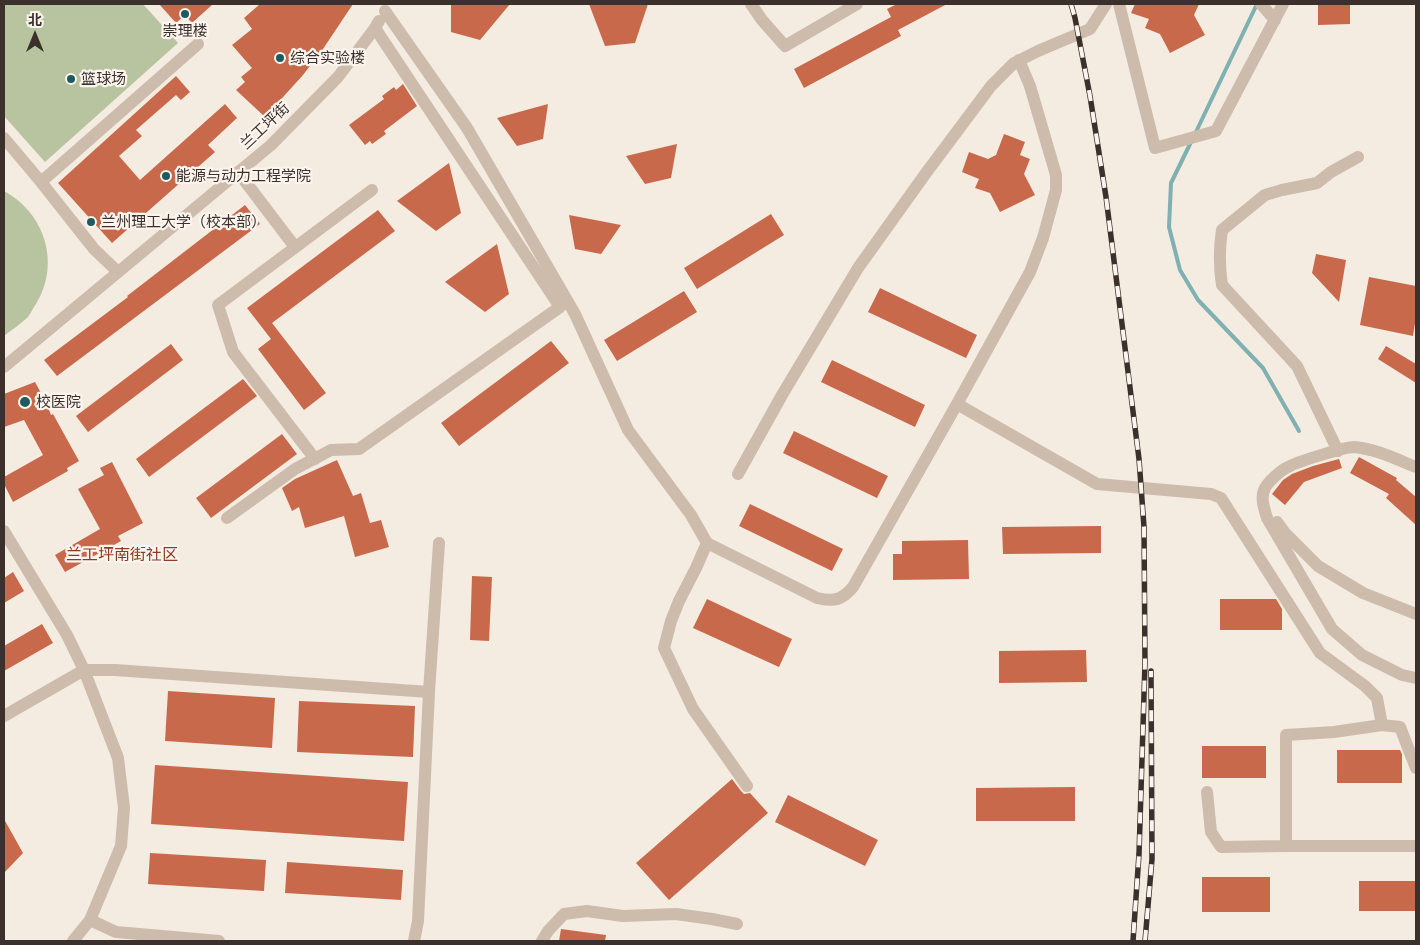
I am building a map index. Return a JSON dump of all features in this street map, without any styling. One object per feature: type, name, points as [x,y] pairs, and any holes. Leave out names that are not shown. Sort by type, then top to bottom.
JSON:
[{"type":"street","points":[[751,4],[762,20],[785,46],[857,4]]},
{"type":"street","points":[[738,474],[782,395],[858,268],[991,86],[1014,62],[1090,29],[1106,4]]},
{"type":"street","points":[[1119,4],[1156,148],[1216,131],[1283,4]]},
{"type":"street","points":[[1261,5],[1275,20]]},
{"type":"street","points":[[387,7],[468,128],[575,314],[628,430],[691,516],[708,543],[817,598],[828,601],[845,596],[853,587],[1030,272],[1044,238],[1056,190],[1056,175],[1030,86],[1019,60]]},
{"type":"street","name":"兰工坪街","points":[[4,367],[271,145],[338,77],[375,28],[387,7]]},
{"type":"street","points":[[227,518],[295,469],[315,458],[331,450],[359,449],[560,306],[375,28]]},
{"type":"street","points":[[41,182],[198,44]]},
{"type":"street","points":[[4,138],[94,249],[118,272]]},
{"type":"street","points":[[1338,450],[1297,366],[1222,285],[1219,247],[1222,230],[1265,195],[1316,183],[1358,157]]},
{"type":"street","points":[[238,172],[295,247]]},
{"type":"street","points":[[315,458],[233,352],[218,306],[372,190]]},
{"type":"street","points":[[957,404],[1096,484],[1211,494],[1221,498],[1320,653],[1365,686],[1377,698],[1382,725]]},
{"type":"street","points":[[1416,467],[1385,454],[1352,447],[1338,450],[1287,467],[1264,488],[1262,501],[1267,518],[1332,629],[1362,655],[1402,675],[1416,678]]},
{"type":"street","points":[[1262,501],[1285,533],[1318,566],[1363,593],[1416,614]]},
{"type":"street","points":[[4,530],[67,636],[84,670],[118,758],[124,808],[121,846],[90,920],[73,941]]},
{"type":"street","points":[[414,941],[418,921],[429,692],[439,542]]},
{"type":"street","points":[[708,543],[670,621],[664,648],[692,709],[747,786]]},
{"type":"street","points":[[4,716],[84,670],[116,670],[429,692]]},
{"type":"street","points":[[1286,846],[1286,736],[1382,725],[1400,727],[1416,768]]},
{"type":"street","points":[[1207,792],[1211,832],[1221,847],[1416,846]]},
{"type":"street","points":[[542,941],[564,914],[587,911],[622,916],[676,914],[737,924]]},
{"type":"street","points":[[90,920],[116,932],[219,941]]},
{"type":"green space","name":"篮球场","points":[[4,4],[143,4],[178,43],[45,162],[4,116]]},
{"type":"green space","points":[[4,191],[30,212],[39,226],[48,256],[47,273],[43,289],[36,304],[28,317],[4,336]]},
{"type":"building","name":"崇理楼","points":[[159,4],[213,4],[192,23],[185,15],[176,23]]},
{"type":"building","name":"综合实验楼","points":[[260,4],[353,4],[303,75],[265,117],[236,90],[245,82],[241,77],[252,68],[232,45],[252,29],[244,18]]},
{"type":"building","points":[[451,4],[510,4],[480,40],[451,32]]},
{"type":"building","points":[[589,4],[648,4],[635,43],[605,46]]},
{"type":"building","points":[[897,4],[947,4],[898,30],[901,36],[804,88],[794,69],[891,17],[887,9]]},
{"type":"building","points":[[1135,4],[1199,4],[1194,15],[1205,35],[1170,53],[1160,34],[1145,28],[1149,19],[1131,13]]},
{"type":"building","points":[[1318,4],[1350,4],[1350,24],[1318,25]]},
{"type":"building","name":"能源与动力工程学院","points":[[176,76],[190,92],[181,100],[176,95],[136,130],[142,136],[119,156],[140,180],[225,104],[237,118],[208,145],[215,152],[112,243],[58,183]]},
{"type":"building","points":[[403,84],[417,106],[384,131],[386,134],[372,144],[370,141],[365,145],[349,125],[384,99],[382,96],[394,87],[396,90]]},
{"type":"building","points":[[548,104],[543,139],[517,146],[497,118]]},
{"type":"building","points":[[1004,134],[1025,142],[1020,155],[1030,159],[1024,174],[1035,195],[1000,212],[990,193],[975,188],[979,179],[962,172],[969,152],[988,159],[996,155]]},
{"type":"building","points":[[677,144],[671,178],[645,184],[626,156]]},
{"type":"building","points":[[449,163],[461,213],[436,231],[397,201]]},
{"type":"building","points":[[245,205],[260,224],[57,376],[44,360]]},
{"type":"building","points":[[378,210],[395,231],[272,323],[326,393],[304,410],[258,349],[271,339],[247,308]]},
{"type":"building","points":[[771,214],[784,235],[697,289],[684,268]]},
{"type":"building","points":[[569,215],[621,225],[601,254],[575,249]]},
{"type":"building","points":[[497,244],[509,294],[485,312],[445,282]]},
{"type":"building","points":[[1316,254],[1346,260],[1339,302],[1312,273]]},
{"type":"building","points":[[1369,277],[1416,286],[1416,317],[1413,336],[1360,325]]},
{"type":"building","points":[[880,288],[977,335],[966,358],[868,312]]},
{"type":"building","points":[[684,291],[697,312],[617,361],[604,340]]},
{"type":"building","points":[[551,341],[569,363],[459,446],[441,423]]},
{"type":"building","points":[[171,344],[183,360],[88,432],[76,416]]},
{"type":"building","points":[[1386,346],[1416,364],[1416,383],[1378,359]]},
{"type":"building","points":[[832,360],[925,405],[915,427],[821,382]]},
{"type":"building","points":[[243,379],[257,396],[149,477],[136,459]]},
{"type":"building","points":[[35,382],[51,415],[53,414],[79,461],[67,468],[68,471],[13,502],[4,484],[4,477],[43,455],[24,420],[4,427],[4,394]]},
{"type":"building","points":[[794,431],[888,476],[877,498],[783,453]]},
{"type":"building","points":[[282,434],[297,454],[211,518],[196,498]]},
{"type":"building","points":[[1359,457],[1397,478],[1396,480],[1416,497],[1416,525],[1386,498],[1389,494],[1350,473]]},
{"type":"building","points":[[1339,459],[1342,468],[1304,482],[1285,505],[1272,494],[1283,480],[1292,474]]},
{"type":"building","points":[[337,460],[353,496],[361,493],[370,523],[381,520],[389,547],[355,557],[344,516],[305,528],[299,507],[292,511],[282,488],[295,479]]},
{"type":"building","points":[[112,462],[143,523],[118,536],[121,541],[65,572],[55,555],[100,529],[78,489],[104,475],[100,468]]},
{"type":"building","points":[[750,504],[843,549],[832,571],[739,526]]},
{"type":"building","points":[[1101,526],[1101,553],[1003,554],[1002,527]]},
{"type":"building","points":[[968,540],[969,579],[893,580],[893,554],[902,554],[902,541]]},
{"type":"building","points":[[13,572],[24,591],[4,603],[4,578]]},
{"type":"building","points":[[472,576],[492,577],[489,641],[470,640]]},
{"type":"building","points":[[707,599],[792,639],[779,667],[693,628]]},
{"type":"building","points":[[1220,599],[1276,599],[1282,609],[1282,630],[1220,630]]},
{"type":"building","points":[[42,624],[53,643],[4,671],[4,646]]},
{"type":"building","points":[[1086,650],[1087,682],[999,683],[999,651]]},
{"type":"building","points":[[168,691],[275,698],[272,748],[165,741]]},
{"type":"building","points":[[299,701],[415,706],[413,757],[297,752]]},
{"type":"building","points":[[1202,746],[1266,746],[1266,778],[1202,778]]},
{"type":"building","points":[[1337,750],[1400,750],[1402,754],[1402,783],[1337,783]]},
{"type":"building","points":[[155,765],[408,782],[404,841],[151,824]]},
{"type":"building","points":[[732,779],[744,794],[750,793],[768,813],[669,900],[636,863]]},
{"type":"building","points":[[1075,787],[1075,821],[976,821],[976,788]]},
{"type":"building","points":[[788,795],[878,840],[865,866],[775,822]]},
{"type":"building","points":[[4,819],[23,853],[4,873]]},
{"type":"building","points":[[150,853],[266,860],[264,891],[148,884]]},
{"type":"building","points":[[287,862],[403,870],[401,900],[285,893]]},
{"type":"building","points":[[1202,877],[1270,877],[1270,912],[1202,912]]},
{"type":"building","points":[[1359,881],[1416,881],[1416,911],[1359,911]]},
{"type":"building","points":[[561,929],[606,935],[605,941],[559,941]]},
{"type":"waterway","points":[[1195,134],[1257,4]]},
{"type":"waterway","points":[[1192,140],[1171,183],[1169,227],[1180,270],[1198,300],[1263,368],[1299,431]]},
{"type":"railway","points":[[1071,4],[1090,96],[1106,197],[1139,459],[1144,527],[1145,663],[1139,854],[1133,941]]},
{"type":"railway","points":[[1145,941],[1152,859],[1151,671]]},
{"type":"place","name":"崇理楼","points":[[185,14]]},
{"type":"place","name":"综合实验楼","points":[[280,58]]},
{"type":"place","name":"篮球场","points":[[71,79]]},
{"type":"place","name":"能源与动力工程学院","points":[[166,176]]},
{"type":"place","name":"兰州理工大学（校本部）","points":[[91,222]]},
{"type":"place","name":"校医院","points":[[25,402]]},
{"type":"district","name":"兰工坪南街社区","points":[[122,555]]}]
